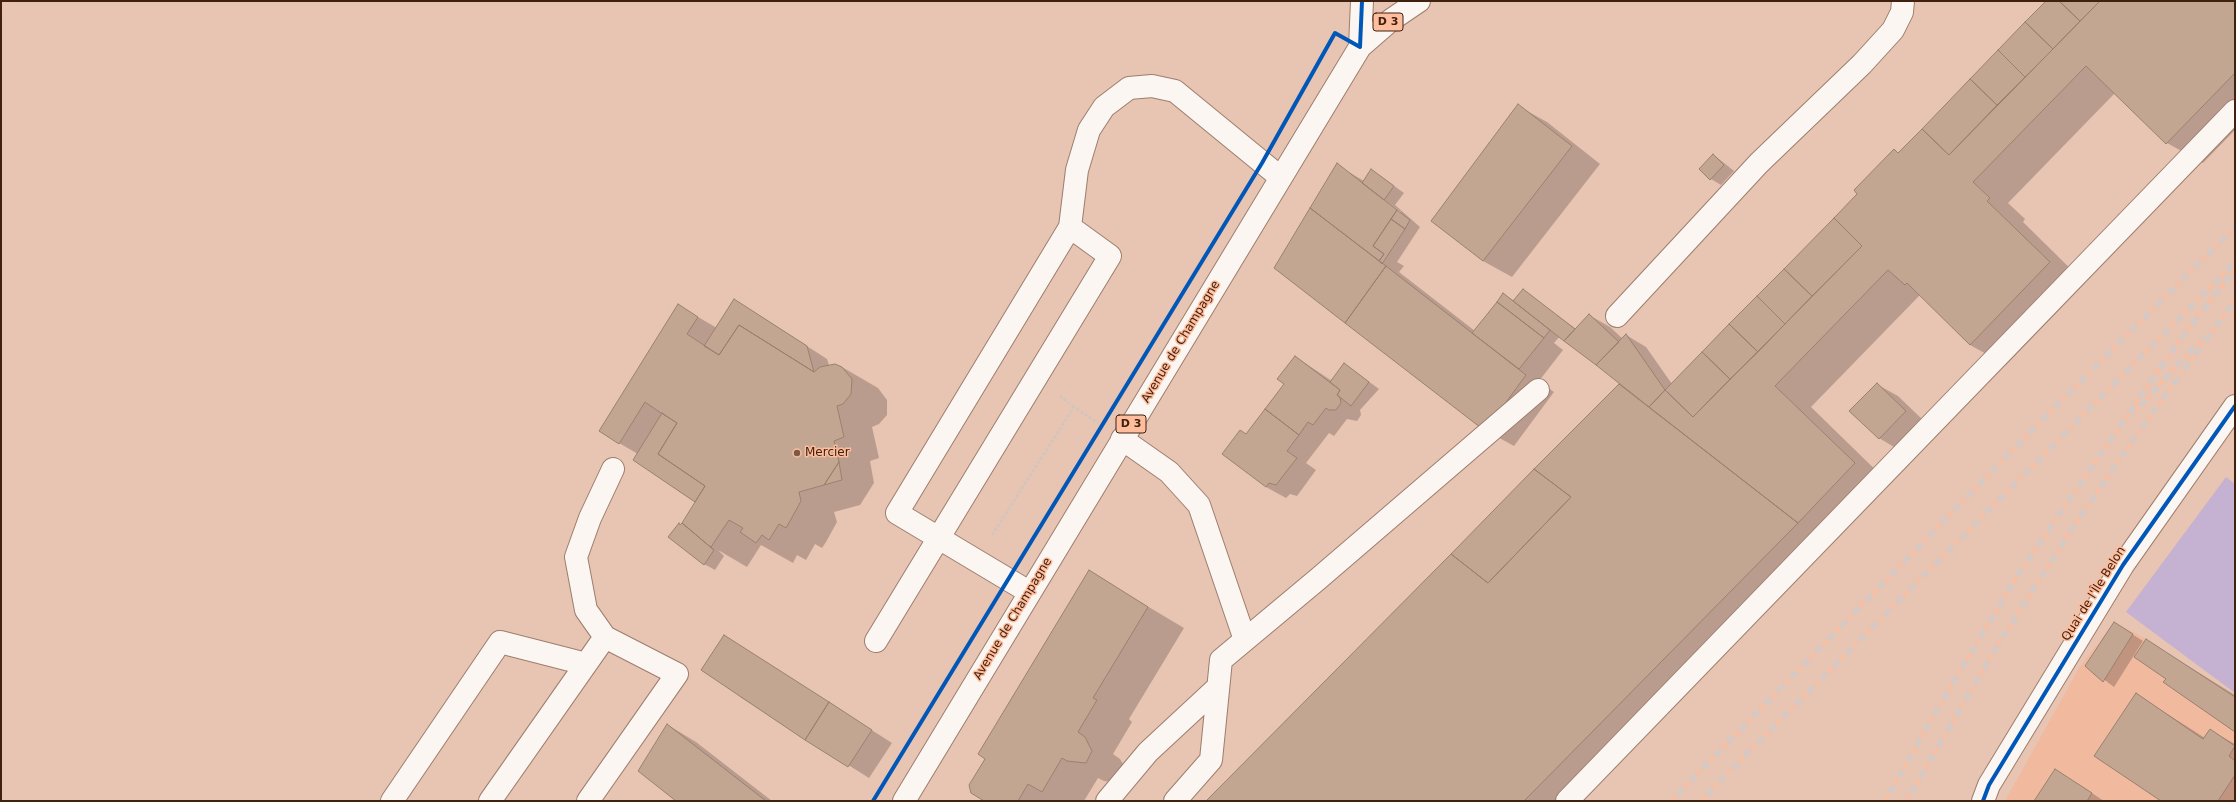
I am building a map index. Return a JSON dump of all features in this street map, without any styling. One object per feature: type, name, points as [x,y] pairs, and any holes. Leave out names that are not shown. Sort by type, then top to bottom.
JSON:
[{"type":"main road","name":"Avenue de Champagne","points":[[1360,47],[1362,1]]},
{"type":"main road","name":"Avenue de Champagne","points":[[904,801],[1360,47],[1391,20],[1419,1]]},
{"type":"main road","points":[[1617,316],[1759,163],[1862,64],[1893,30],[1902,12],[1903,1]]},
{"type":"main road","points":[[1029,592],[897,513],[1070,227],[1077,170],[1089,130],[1104,107],[1129,88],[1152,86],[1175,91],[1280,178]]},
{"type":"main road","points":[[1567,801],[2235,111]]},
{"type":"main road","points":[[876,640],[1110,256],[1070,227]]},
{"type":"main road","points":[[1174,801],[1210,760],[1220,660],[1538,390]]},
{"type":"main road","name":"Quai de l'Île Belon","points":[[1983,801],[1989,785],[2123,565],[2235,406]]},
{"type":"main road","points":[[1122,439],[1169,472],[1199,505],[1245,640]]},
{"type":"main road","points":[[588,801],[677,674],[605,637],[586,610],[576,557],[590,518],[613,469]]},
{"type":"main road","points":[[490,801],[605,637]]},
{"type":"main road","points":[[392,801],[500,642],[586,664]]},
{"type":"main road","points":[[1107,801],[1148,752],[1218,687]]},
{"type":"path","points":[[989,539],[1074,407],[1122,439]]},
{"type":"shaded area","points":[[2226,477],[2235,484],[2235,693],[2126,612]]},
{"type":"shaded area","points":[[2114,622],[2146,639],[2235,697],[2235,801],[2005,801],[2079,668]]},
{"type":"building","points":[[2046,1],[2059,1],[2080,21],[2053,49],[2025,22]]},
{"type":"building","points":[[2059,1],[2100,1],[2080,21]]},
{"type":"building","points":[[2100,1],[2235,1],[2235,73],[2166,144],[2086,66],[1973,182],[1990,198],[1987,201],[2050,262],[1970,345],[1907,283],[1905,285],[1888,270],[1775,386],[1855,463],[1798,523],[1649,407],[1665,390],[1693,417],[1862,246],[1834,218],[1857,194],[1854,190],[1894,149],[1898,153],[1922,129],[1949,155]]},
{"type":"building","points":[[2025,22],[2053,49],[2025,77],[1998,50]]},
{"type":"building","points":[[1998,50],[2025,77],[1997,105],[1970,79]]},
{"type":"building","points":[[1970,79],[1997,105],[1949,155],[1922,129]]},
{"type":"building","points":[[1518,104],[1572,146],[1483,261],[1431,221]]},
{"type":"building","points":[[1713,154],[1724,165],[1710,180],[1699,169]]},
{"type":"building","points":[[1337,163],[1397,210],[1373,246],[1384,254],[1379,261],[1310,208]]},
{"type":"building","points":[[1371,169],[1394,186],[1384,200],[1362,183]]},
{"type":"building","points":[[1310,208],[1386,266],[1345,323],[1274,268]]},
{"type":"building","points":[[1397,210],[1410,220],[1405,229],[1391,219]]},
{"type":"building","points":[[1834,218],[1862,246],[1812,296],[1784,269]]},
{"type":"building","points":[[1391,219],[1405,229],[1382,264],[1379,261],[1384,254],[1373,246]]},
{"type":"building","points":[[1386,266],[1526,375],[1485,431],[1345,323]]},
{"type":"building","points":[[1784,269],[1812,296],[1785,324],[1757,296]]},
{"type":"building","points":[[1523,289],[1575,329],[1564,341],[1513,301]]},
{"type":"building","points":[[1503,293],[1550,330],[1544,338],[1497,302]]},
{"type":"building","points":[[1757,296],[1785,324],[1758,352],[1729,324]]},
{"type":"building","points":[[734,299],[807,346],[814,372],[739,325],[719,355],[704,346]]},
{"type":"building","points":[[1497,302],[1544,338],[1519,369],[1472,333]]},
{"type":"building","points":[[678,304],[698,317],[687,334],[719,355],[739,325],[814,372],[820,367],[835,364],[842,367],[852,379],[851,394],[843,404],[837,406],[844,437],[834,441],[839,462],[824,485],[799,492],[801,501],[786,528],[779,524],[769,540],[762,535],[756,543],[740,532],[743,528],[729,520],[711,547],[714,550],[682,523],[705,486],[658,454],[677,423],[645,402],[619,444],[599,431]]},
{"type":"building","points":[[1589,314],[1619,342],[1596,365],[1564,341]]},
{"type":"building","points":[[1729,324],[1758,352],[1730,379],[1702,352]]},
{"type":"building","points":[[1626,334],[1665,390],[1649,407],[1596,365]]},
{"type":"building","points":[[1702,352],[1730,379],[1693,417],[1665,390]]},
{"type":"building","points":[[1295,356],[1340,390],[1337,395],[1340,397],[1341,403],[1336,410],[1329,410],[1326,408],[1313,425],[1308,422],[1299,435],[1265,409],[1284,384],[1277,379]]},
{"type":"building","points":[[1344,363],[1369,382],[1351,406],[1337,395],[1340,390],[1330,382]]},
{"type":"building","points":[[1877,383],[1906,411],[1879,439],[1849,411]]},
{"type":"building","points":[[1619,384],[1798,523],[1524,801],[1206,801],[1451,554],[1488,583],[1571,497],[1534,469]]},
{"type":"building","points":[[1265,409],[1299,435],[1287,451],[1297,458],[1276,485],[1269,483],[1266,487],[1222,454],[1240,430],[1246,434]]},
{"type":"building","points":[[662,413],[677,423],[658,454],[705,486],[695,502],[633,460]]},
{"type":"building","points":[[839,462],[842,480],[824,485],[826,482]]},
{"type":"building","points":[[1534,469],[1571,497],[1488,583],[1451,554]]},
{"type":"building","points":[[679,523],[680,525],[682,523],[714,550],[704,565],[668,537]]},
{"type":"building","points":[[1089,570],[1148,607],[1093,698],[1097,700],[1078,732],[1085,737],[1092,751],[1086,763],[1067,761],[1062,758],[1042,792],[1028,784],[1018,801],[984,801],[971,793],[969,785],[985,759],[978,754]]},
{"type":"building","points":[[2114,622],[2133,634],[2103,682],[2085,666]]},
{"type":"building","points":[[724,635],[829,702],[805,740],[701,670]]},
{"type":"building","points":[[2146,639],[2235,697],[2235,732],[2163,682],[2166,679],[2134,657]]},
{"type":"building","points":[[2136,693],[2203,739],[2210,729],[2235,746],[2229,756],[2235,761],[2235,775],[2218,801],[2161,801],[2094,756]]},
{"type":"building","points":[[829,702],[872,730],[848,767],[805,740]]},
{"type":"building","points":[[667,724],[766,801],[676,801],[638,771]]},
{"type":"building","points":[[2055,769],[2092,793],[2087,801],[2034,801]]},
{"type":"railway","points":[[1671,801],[2034,428],[2235,227]]},
{"type":"railway","points":[[1700,801],[2235,262]]},
{"type":"railway","points":[[1885,801],[1932,718],[2017,576],[2173,349],[2235,269]]},
{"type":"railway","points":[[1906,801],[1999,643],[2070,532],[2135,437],[2235,300]]},
{"type":"railway","points":[[2134,413],[2200,340]]},
{"type":"cycle path","points":[[873,801],[1262,163],[1335,33],[1360,47],[1362,1]]},
{"type":"cycle path","points":[[1983,801],[1989,785],[2123,565],[2235,406]]},
{"type":"place","name":"Mercier","points":[[797,453]]}]
